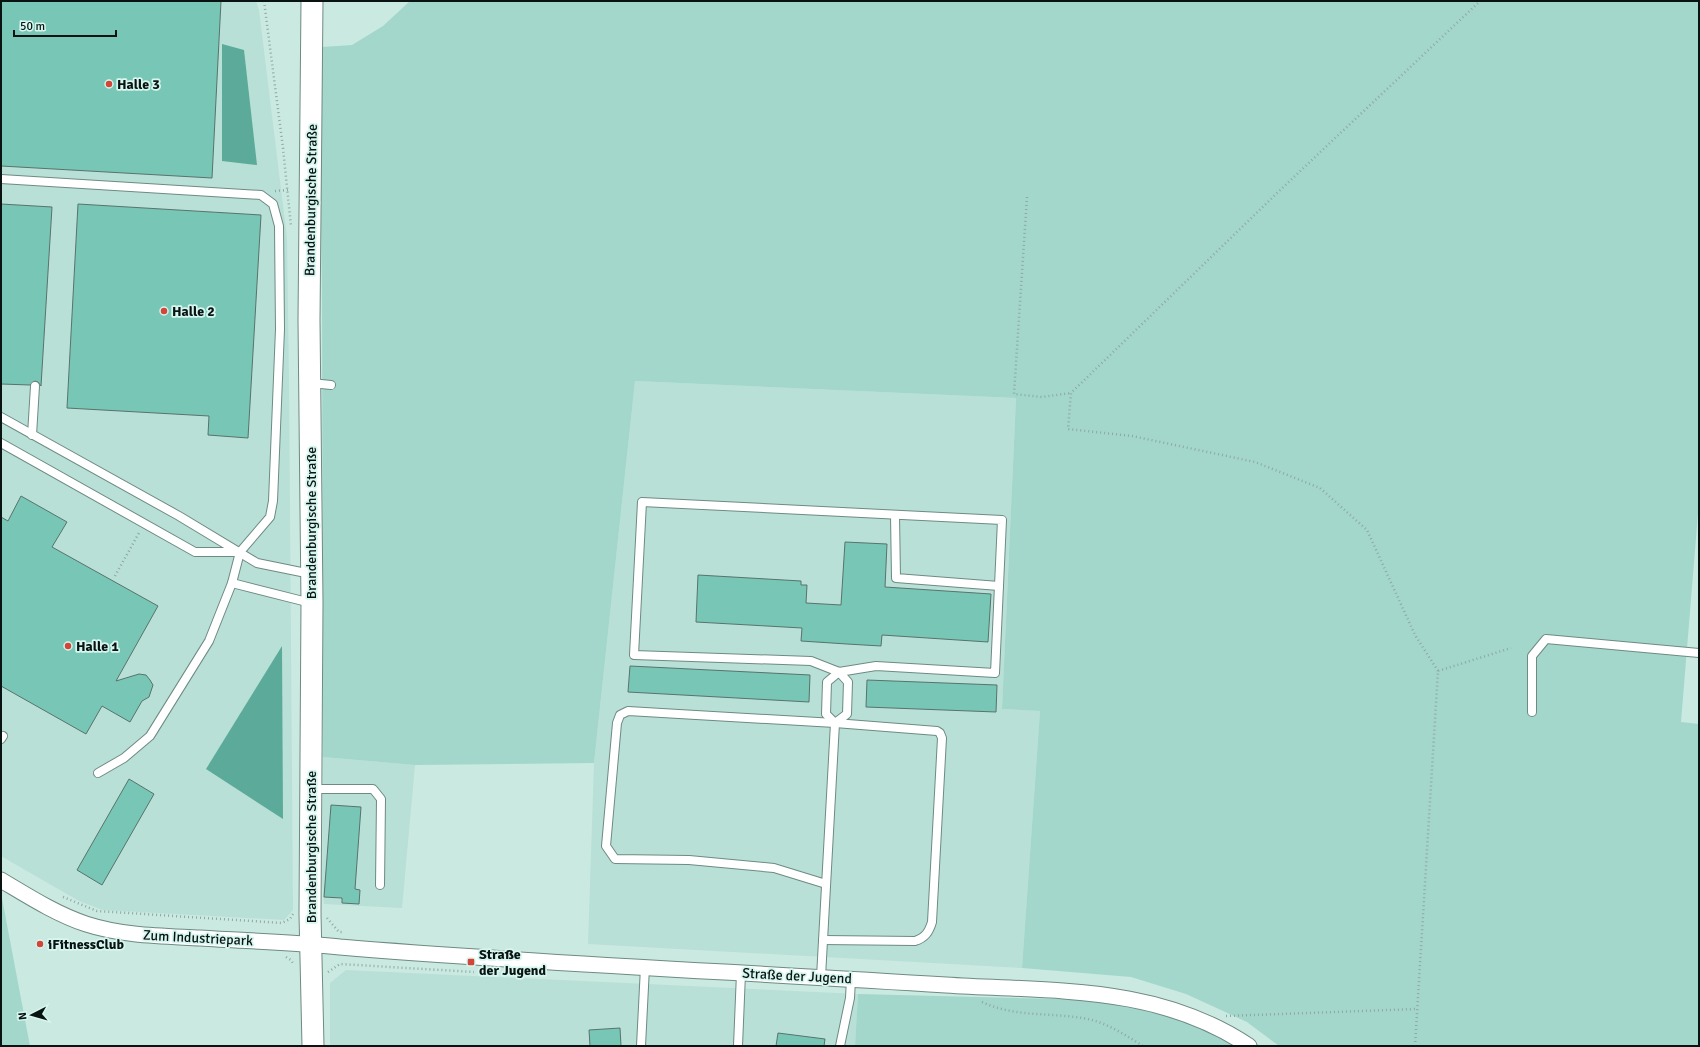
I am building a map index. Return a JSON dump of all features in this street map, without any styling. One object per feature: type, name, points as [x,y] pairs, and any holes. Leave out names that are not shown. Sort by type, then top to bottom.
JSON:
[{"type":"street","name":"Brandenburgische Straße","points":[[312,1],[309,320],[321,384],[311,574],[311,944],[313,1046]]},
{"type":"street","name":"Zum Industriepark","points":[[1,880],[68,917],[113,931],[143,935],[311,944]]},
{"type":"street","name":"Straße der Jugend","points":[[311,944],[442,955],[1125,997],[1184,1012],[1204,1020],[1249,1046]]},
{"type":"lane","points":[[1,179],[261,195],[273,204],[279,226],[280,329],[273,501],[270,517],[240,552],[232,583],[209,641],[150,736],[124,758],[98,773]]},
{"type":"lane","points":[[32,434],[35,386]]},
{"type":"lane","points":[[1,418],[32,434],[257,563],[311,574]]},
{"type":"lane","points":[[1,443],[195,552],[240,552]]},
{"type":"lane","points":[[835,722],[826,714],[827,682],[839,672],[876,666],[995,673],[1002,520],[642,502],[634,655],[811,661],[839,672],[848,682],[847,714],[835,722]]},
{"type":"lane","points":[[895,515],[896,578],[999,586]]},
{"type":"lane","points":[[232,583],[312,603]]},
{"type":"lane","points":[[1532,712],[1532,656],[1546,639],[1699,653]]},
{"type":"lane","points":[[823,940],[906,942],[922,939],[930,930],[932,922],[936,854],[940,733],[937,731],[835,722],[628,711],[620,715],[617,723],[606,846],[615,859],[689,860],[774,868],[826,884]]},
{"type":"lane","points":[[821,978],[835,722]]},
{"type":"lane","points":[[312,789],[373,789],[381,799],[380,885]]},
{"type":"lane","points":[[641,1046],[645,967]]},
{"type":"lane","points":[[738,1046],[741,973]]},
{"type":"lane","points":[[840,1046],[850,998],[851,979]]},
{"type":"path","points":[[264,1],[283,148],[291,227]]},
{"type":"path","points":[[1027,197],[1014,394],[1042,397],[1071,393],[1274,196],[1480,1]]},
{"type":"path","points":[[1071,393],[1068,429],[1132,436],[1256,462],[1320,488],[1367,530],[1415,635],[1438,671],[1416,1009],[1415,1046]]},
{"type":"path","points":[[115,576],[144,523]]},
{"type":"path","points":[[1438,671],[1511,648]]},
{"type":"path","points":[[60,896],[97,910],[158,916],[282,923],[290,919],[292,915]]},
{"type":"path","points":[[978,1000],[998,1009],[1009,1011],[1089,1019],[1117,1031],[1143,1046]]},
{"type":"path","points":[[1220,1017],[1416,1009]]},
{"type":"shaded area","points":[[1,1],[256,1],[259,10],[287,238],[293,910],[284,920],[103,910],[79,901],[1,856]]},
{"type":"shaded area","points":[[410,1],[1699,1],[1699,501],[1681,722],[1699,724],[1699,1046],[1279,1046],[1247,1022],[1186,994],[1131,977],[1022,968],[1040,711],[1002,709],[1016,398],[635,381],[594,763],[415,765],[323,757],[322,287],[320,160],[322,47],[352,45],[383,26]]},
{"type":"shaded area","points":[[222,44],[244,50],[257,165],[222,161]]},
{"type":"shaded area","points":[[635,381],[1016,398],[1002,709],[1040,711],[1022,968],[588,944],[594,763]]},
{"type":"shaded area","points":[[282,646],[283,819],[206,769]]},
{"type":"shaded area","points":[[323,757],[415,765],[402,908],[324,904],[322,883]]},
{"type":"shaded area","points":[[1,893],[30,1046],[1,1046]]},
{"type":"shaded area","points":[[346,970],[858,994],[855,1046],[330,1046],[330,983]]},
{"type":"shaded area","points":[[858,994],[1100,1000],[1184,1018],[1238,1046],[855,1046]]},
{"type":"building","name":"Halle 3","points":[[1,1],[221,1],[212,178],[1,166]]},
{"type":"building","points":[[1,204],[52,207],[41,386],[35,381],[30,385],[1,384]]},
{"type":"building","name":"Halle 2","points":[[78,204],[261,215],[248,438],[208,435],[209,416],[67,408]]},
{"type":"building","name":"Halle 1","points":[[21,496],[67,522],[52,547],[158,606],[116,681],[139,674],[146,675],[153,685],[149,697],[142,701],[130,722],[102,706],[86,734],[1,686],[1,517],[8,521]]},
{"type":"building","points":[[845,542],[887,544],[885,587],[991,594],[988,642],[882,635],[881,646],[801,641],[802,628],[696,622],[698,575],[801,581],[801,585],[807,585],[806,603],[841,605]]},
{"type":"building","points":[[630,666],[810,675],[809,702],[628,692]]},
{"type":"building","points":[[867,680],[997,685],[996,712],[866,707]]},
{"type":"building","points":[[129,779],[154,794],[102,885],[77,870]]},
{"type":"building","points":[[331,805],[361,807],[355,889],[360,890],[359,904],[342,903],[342,898],[324,897]]},
{"type":"building","points":[[620,1028],[621,1046],[590,1046],[589,1030]]},
{"type":"building","points":[[778,1033],[825,1039],[824,1046],[776,1046]]},
{"type":"place","name":"Halle 3","points":[[109,84]]},
{"type":"place","name":"Halle 2","points":[[164,311]]},
{"type":"place","name":"Halle 1","points":[[68,646]]},
{"type":"place","name":"iFitnessClub","points":[[40,944]]},
{"type":"place","name":"Straße der Jugend","points":[[471,962]]}]
